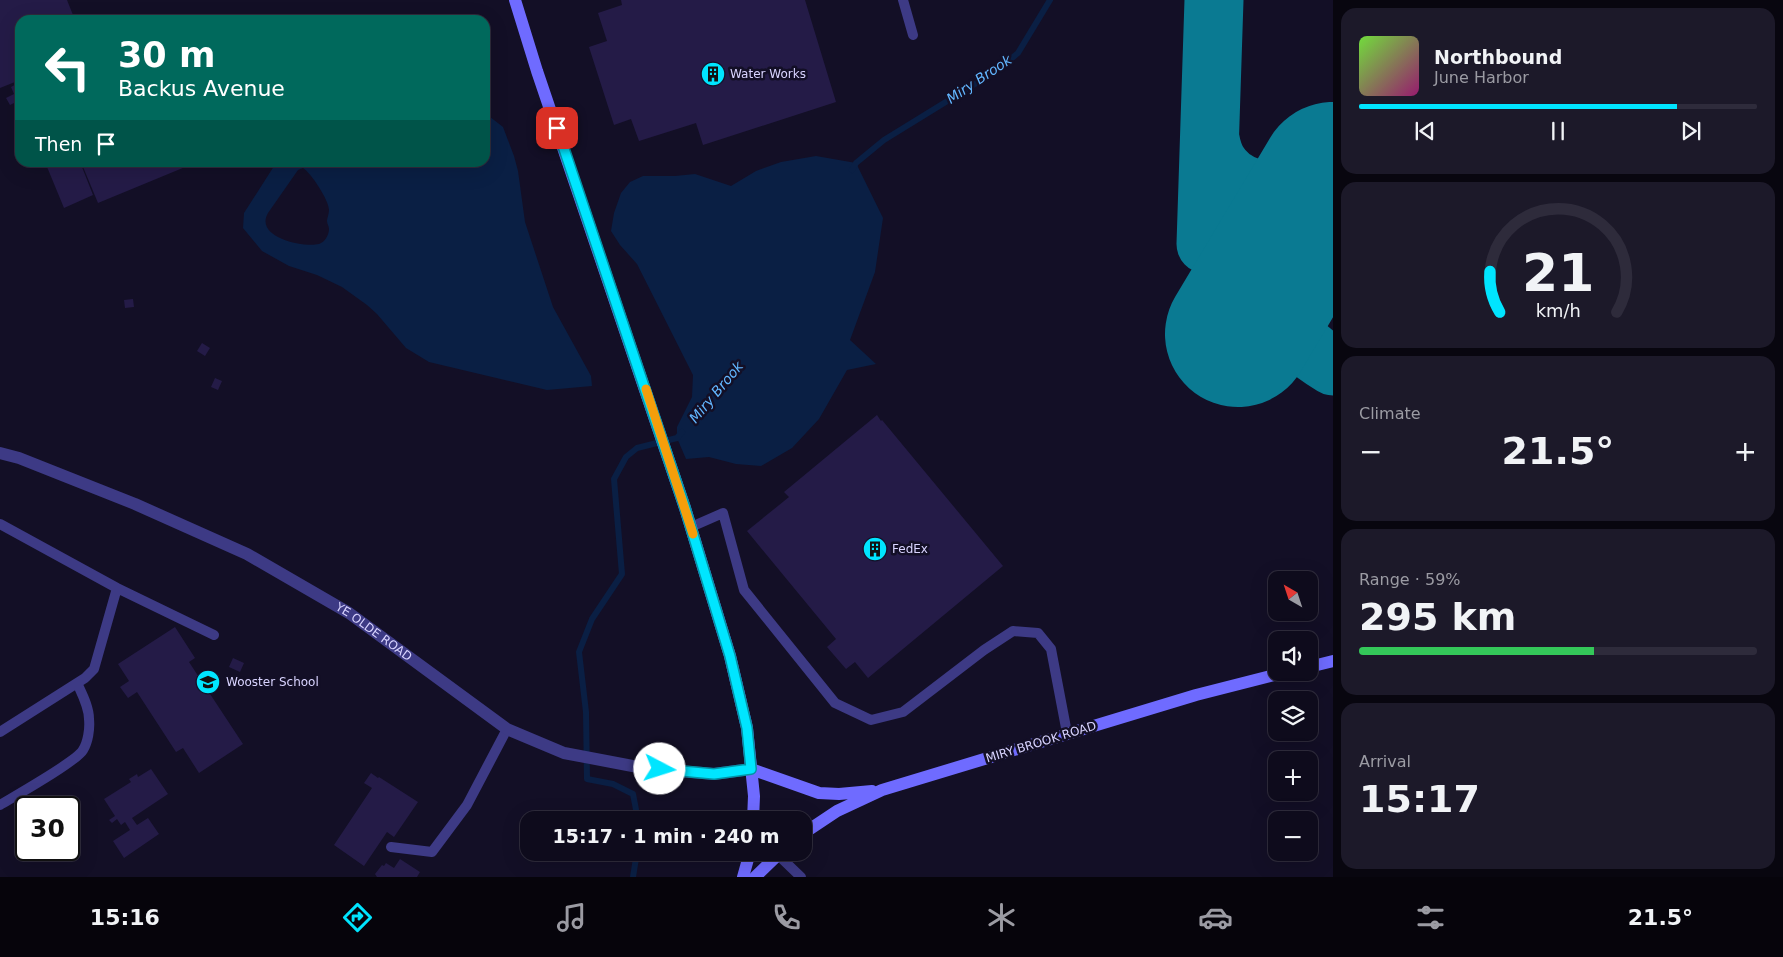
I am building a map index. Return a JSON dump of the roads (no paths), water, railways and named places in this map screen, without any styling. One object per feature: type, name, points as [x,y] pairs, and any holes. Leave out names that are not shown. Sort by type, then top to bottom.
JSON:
[{"type":"main road","points":[[515,0],[537,71],[668,456],[730,656],[747,728],[754,796],[753,811]]},
{"type":"main road","points":[[1318,665],[1333,661]]},
{"type":"main road","name":"MIRY BROOK ROAD","points":[[812,828],[837,811],[882,790],[1196,695],[1268,677]]},
{"type":"main road","points":[[751,769],[819,793],[839,794],[882,790]]},
{"type":"main road","points":[[743,877],[747,861]]},
{"type":"main road","points":[[755,877],[772,861]]},
{"type":"street","name":"YE OLDE ROAD","points":[[0,453],[20,458],[135,504],[247,554],[349,613],[507,729],[564,753],[643,768],[714,774],[751,769]]},
{"type":"lane","points":[[903,0],[914,35]]},
{"type":"lane","points":[[691,527],[723,514],[744,590],[836,704],[871,720],[903,712],[984,650],[1013,631],[1038,633],[1051,649],[1067,733]]},
{"type":"lane","points":[[0,524],[117,588],[214,635]]},
{"type":"lane","points":[[0,732],[77,683],[94,669],[117,588]]},
{"type":"lane","points":[[0,806],[83,751],[87,738],[89,719],[77,683]]},
{"type":"lane","points":[[391,847],[432,852],[467,805],[507,729]]},
{"type":"lane","points":[[786,861],[801,877]]},
{"type":"water","points":[[490,117],[503,127],[514,156],[525,222],[553,307],[591,376],[592,386],[547,390],[429,362],[406,348],[377,314],[342,287],[317,275],[289,266],[262,251],[243,228],[244,213],[273,167],[490,167]],"holes":[[[303,168],[315,181],[323,194],[329,210],[327,221],[329,228],[325,240],[319,244],[302,244],[282,239],[268,229],[266,221],[268,213],[298,170]]]},
{"type":"water","points":[[816,156],[856,163],[883,218],[875,272],[850,340],[876,364],[847,370],[819,419],[792,448],[761,466],[736,464],[709,457],[686,459],[677,438],[677,427],[692,397],[693,375],[637,264],[620,245],[611,231],[614,213],[621,193],[630,182],[643,176],[695,174],[731,186],[756,171],[781,162]]},
{"type":"waterway","name":"Miry Brook","points":[[852,170],[856,163],[884,140],[996,71],[1018,53],[1050,0]]},
{"type":"waterway","name":"Miry Brook","points":[[636,811],[633,794],[613,784],[587,779],[586,712],[579,652],[592,619],[622,574],[614,479],[626,457],[637,448],[677,438],[682,432]]},
{"type":"waterway","name":"Miry Brook","points":[[633,877],[636,861]]},
{"type":"place","name":"Water Works","points":[[713,74]]},
{"type":"place","name":"FedEx","points":[[875,549]]},
{"type":"place","name":"Wooster School","points":[[208,682]]}]
